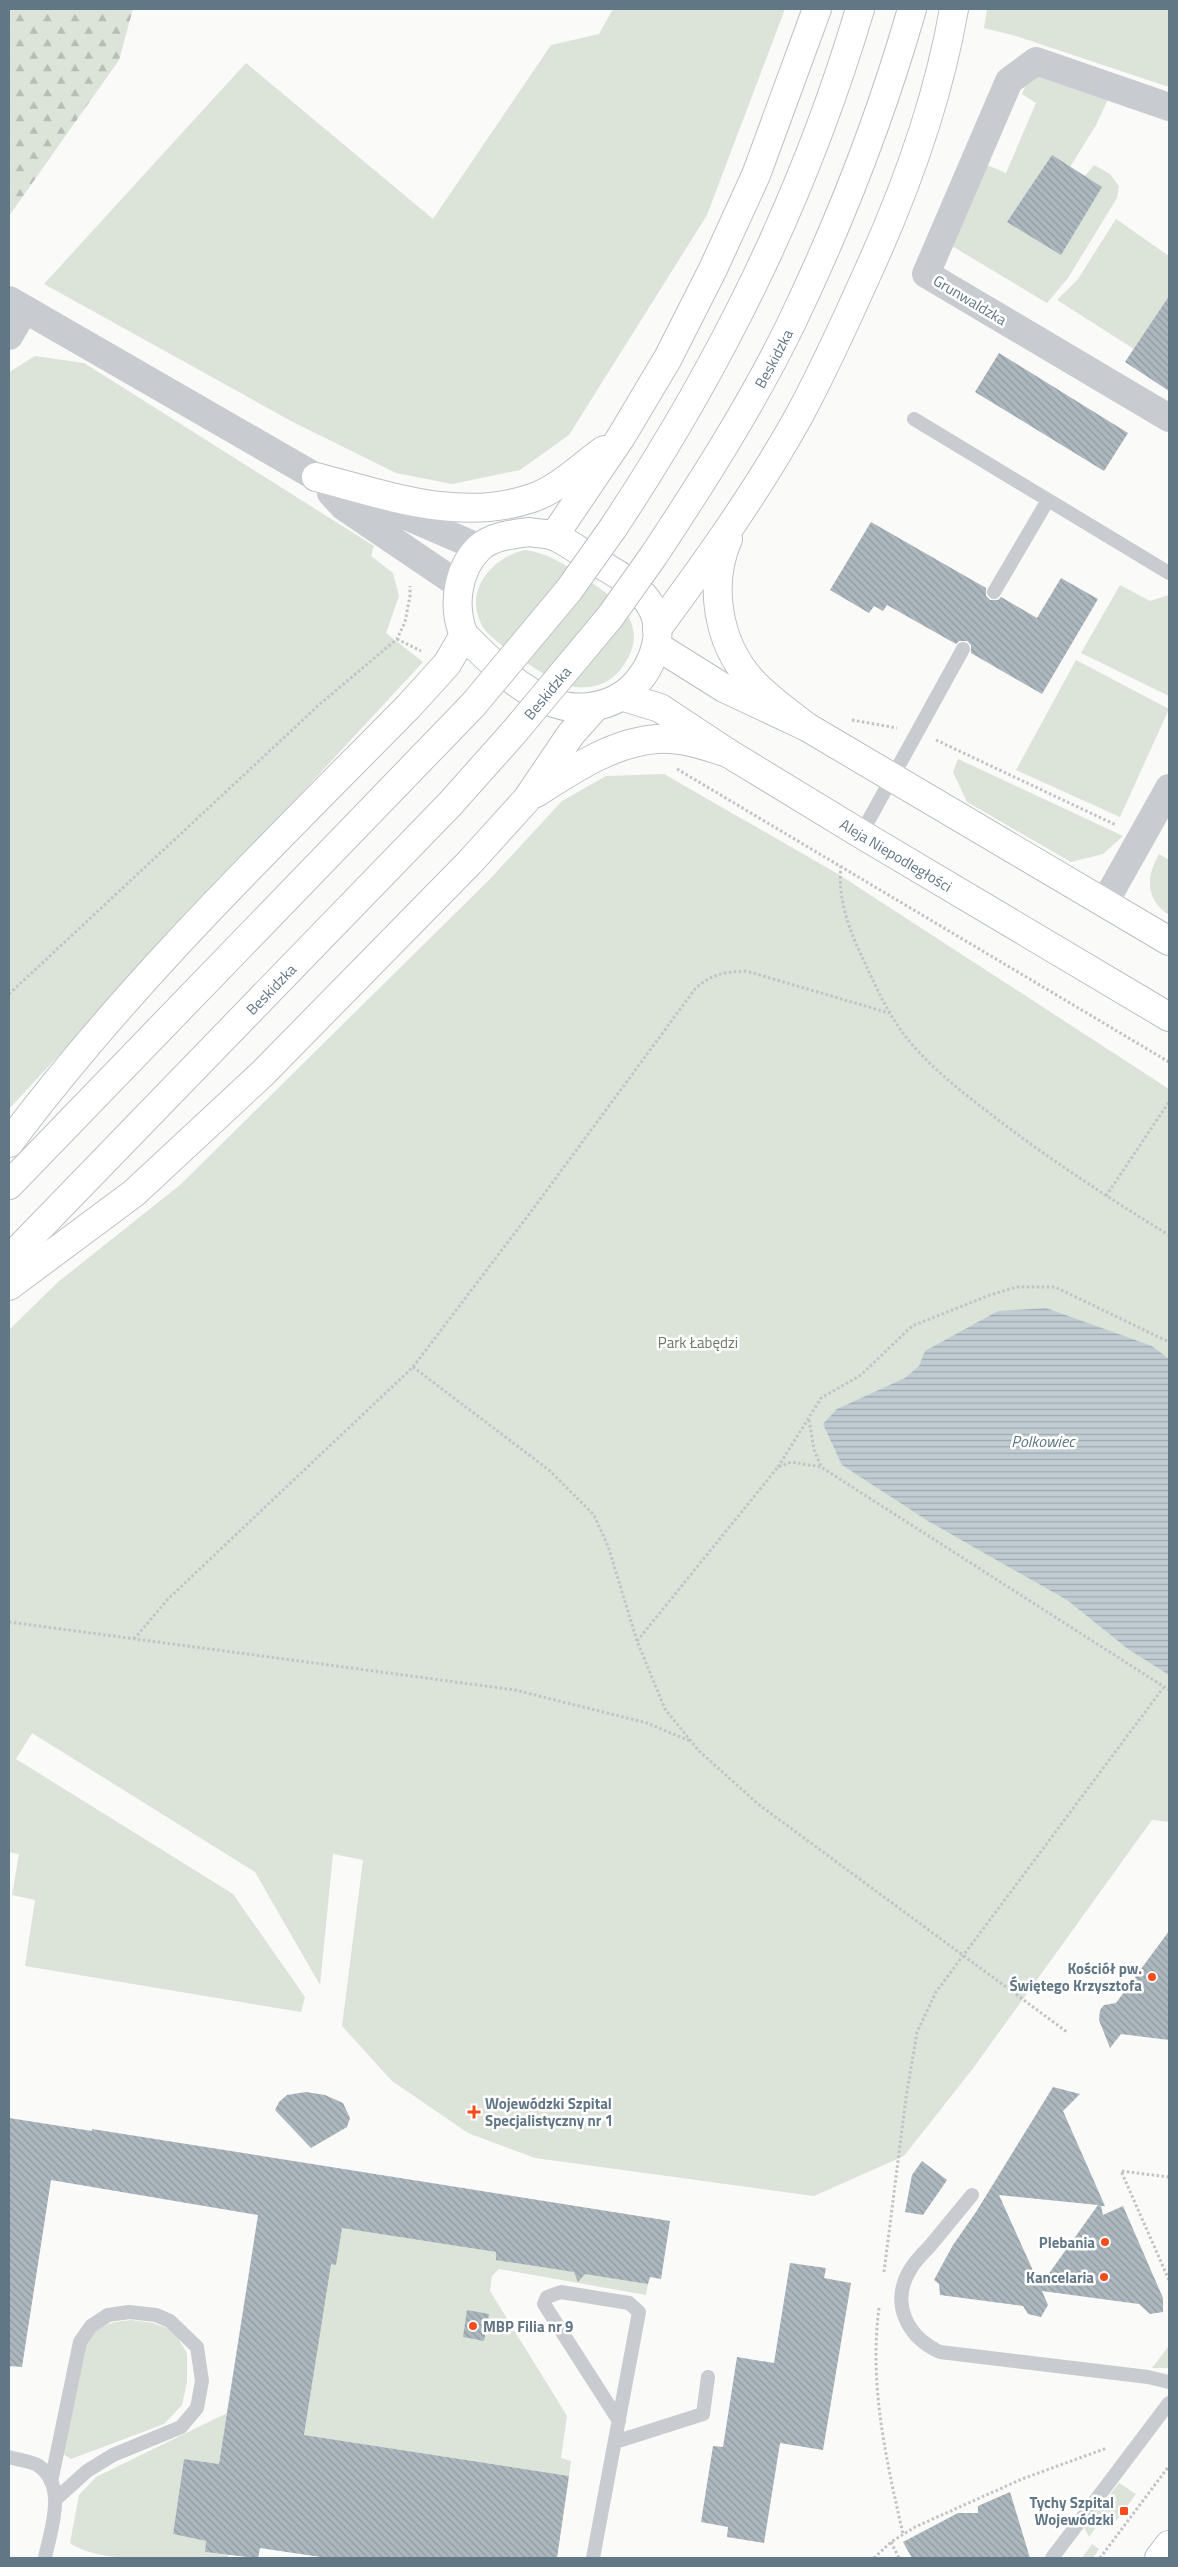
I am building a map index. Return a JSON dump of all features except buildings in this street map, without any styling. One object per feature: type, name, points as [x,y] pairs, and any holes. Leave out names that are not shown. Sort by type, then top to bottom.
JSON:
[{"type":"main road","points":[[554,536],[621,437],[668,358],[713,269],[756,175],[817,9]]},
{"type":"main road","points":[[9,1185],[473,705],[569,590],[613,528],[689,408],[744,305],[809,162],[846,57],[860,9]]},
{"type":"main road","name":"Beskidzka","points":[[9,1259],[450,804],[515,731],[610,617],[654,555],[730,434],[790,325],[855,179],[894,70],[912,9]]},
{"type":"main road","points":[[9,1286],[134,1193],[262,1073],[470,862],[527,799],[571,734],[642,674],[657,638],[740,514],[800,414],[843,327],[887,230],[933,104],[947,50],[954,9]]},
{"type":"main road","points":[[316,477],[439,507],[464,508],[503,505],[532,498],[555,487],[621,437]]},
{"type":"main road","points":[[740,514],[726,544],[718,594],[728,645],[751,680],[807,727]]},
{"type":"main road","points":[[9,1144],[129,996],[167,954],[409,706],[447,664],[464,635],[459,623],[459,585],[468,562],[480,548],[509,534],[530,532],[554,536],[631,584],[653,609],[657,638],[724,688],[807,727],[1169,941]]},
{"type":"main road","name":"Aleja Niepodległości","points":[[464,635],[497,666],[539,697],[562,705],[609,701],[660,708],[728,753],[861,834],[1169,1017]]},
{"type":"main road","points":[[527,799],[582,763],[625,746],[657,738],[692,742],[728,753]]},
{"type":"main road","points":[[1160,2558],[1169,2545]]},
{"type":"street","name":"Grunwaldzka","points":[[1169,107],[1036,61],[1009,81],[926,274],[1169,418]]},
{"type":"street","points":[[9,336],[17,304],[316,477],[480,548]]},
{"type":"street","points":[[316,477],[344,507],[459,585]]},
{"type":"street","points":[[1105,902],[1169,788]]},
{"type":"lane","points":[[914,419],[1169,573]]},
{"type":"lane","points":[[994,592],[1048,500]]},
{"type":"lane","points":[[861,834],[916,731],[963,649]]},
{"type":"lane","points":[[972,2195],[910,2270],[903,2287],[901,2310],[910,2330],[926,2346],[940,2352],[1148,2376],[1169,2382]]},
{"type":"lane","points":[[593,2558],[615,2442],[639,2312],[629,2303],[561,2292],[547,2297],[544,2304],[619,2420]]},
{"type":"lane","points":[[51,2482],[80,2342],[91,2326],[108,2315],[129,2312],[156,2315],[170,2321],[197,2346],[202,2381],[198,2408],[181,2427],[113,2455],[86,2471],[56,2499]]},
{"type":"lane","points":[[615,2442],[703,2414],[708,2377]]},
{"type":"lane","points":[[1052,2558],[1169,2404]]},
{"type":"lane","points":[[9,2458],[39,2466],[51,2482],[56,2499],[45,2558]]},
{"type":"path","points":[[9,994],[321,703],[396,639],[405,622],[410,596],[409,580]]},
{"type":"path","points":[[916,731],[1142,838]]},
{"type":"path","points":[[676,769],[1169,1062]]},
{"type":"path","points":[[842,866],[840,876],[844,908],[855,942],[889,1014],[915,1049],[957,1087],[1021,1138],[1106,1196],[1169,1234]]},
{"type":"path","points":[[134,1639],[168,1599],[413,1367],[539,1201],[695,988],[708,977],[731,971],[746,971],[889,1014]]},
{"type":"path","points":[[1106,1196],[1169,1102]]},
{"type":"path","points":[[637,1641],[778,1467],[821,1398],[861,1375],[912,1326],[990,1295],[1017,1287],[1055,1287],[1169,1342]]},
{"type":"path","points":[[413,1367],[549,1470],[594,1515],[608,1546],[637,1641],[665,1709],[691,1741],[758,1804],[1067,2032]]},
{"type":"path","points":[[808,1419],[814,1450],[821,1467]]},
{"type":"path","points":[[778,1467],[792,1462],[821,1467],[1163,1688],[1169,1690]]},
{"type":"path","points":[[9,1622],[515,1690],[647,1723],[691,1741]]},
{"type":"path","points":[[883,2278],[906,2098],[918,2032],[936,1992],[1163,1688]]},
{"type":"path","points":[[1169,2177],[1121,2171],[1169,2280]]},
{"type":"path","points":[[879,2307],[874,2361],[883,2445],[903,2534]]},
{"type":"path","points":[[874,2558],[891,2542],[915,2527],[1022,2480],[1122,2442],[1139,2444]]},
{"type":"path","points":[[1100,2558],[1169,2466]]},
{"type":"path","points":[[891,2542],[900,2558]]},
{"type":"green space","points":[[9,9],[133,9],[119,60],[9,216]]},
{"type":"green space","points":[[613,9],[785,9],[707,215],[569,435],[520,470],[452,484],[396,473],[291,421],[44,284],[246,63],[433,219],[551,45],[599,34]]},
{"type":"green space","points":[[987,9],[1169,9],[1169,87],[1016,36],[984,28]]},
{"type":"green space","points":[[1040,75],[1109,97],[1096,125],[1070,167],[1085,176],[1094,165],[1110,174],[1119,186],[1117,198],[1068,278],[1047,303],[952,246],[987,165],[1006,173],[1036,103],[1022,94],[1026,85]]},
{"type":"green space","points":[[1116,219],[1169,256],[1169,296],[1134,349],[1057,300],[1078,279]]},
{"type":"green space","points":[[35,356],[84,363],[374,546],[371,556],[393,573],[399,596],[386,633],[423,662],[9,1109],[9,376],[11,371]]},
{"type":"green space","points":[[525,550],[548,556],[569,568],[607,594],[626,613],[632,624],[634,637],[631,651],[620,670],[609,680],[599,685],[586,687],[572,687],[563,684],[522,660],[485,630],[478,617],[476,604],[482,580],[500,561],[512,554]]},
{"type":"green space","points":[[1120,585],[1150,601],[1169,595],[1169,696],[1081,653]]},
{"type":"green space","points":[[1076,660],[1169,709],[1120,817],[1016,770]]},
{"type":"green space","points":[[958,759],[1123,836],[1103,854],[1071,862],[967,802],[953,772]]},
{"type":"green space","name":"Park Łabędzi","points":[[664,774],[838,874],[1169,1089],[1169,1822],[1152,1820],[974,2067],[904,2156],[814,2196],[535,2158],[468,2133],[392,2081],[342,2026],[363,1860],[333,1854],[320,1985],[255,1872],[32,1733],[16,1759],[233,1894],[305,1997],[301,2012],[25,1966],[35,1900],[12,1895],[19,1854],[9,1852],[9,1330],[58,1282],[180,1185],[489,880],[562,801],[606,776]]},
{"type":"green space","points":[[1159,854],[1169,860],[1169,915],[1155,902],[1150,887],[1152,871]]},
{"type":"green space","points":[[336,2227],[496,2252],[496,2260],[644,2270],[648,2284],[646,2295],[499,2269],[492,2276],[490,2291],[567,2416],[561,2458],[571,2461],[569,2476],[304,2435]]},
{"type":"green space","points":[[131,2320],[153,2323],[173,2330],[187,2353],[187,2382],[182,2405],[164,2424],[71,2459],[63,2454],[85,2343],[99,2328]]},
{"type":"green space","points":[[1168,2347],[1169,2368],[1152,2368]]},
{"type":"green space","points":[[227,2413],[219,2464],[184,2459],[173,2534],[206,2541],[205,2552],[228,2555],[228,2558],[123,2558],[84,2550],[70,2543],[79,2495],[96,2477]]},
{"type":"green space","points":[[1119,2483],[1136,2494],[1116,2521],[1105,2515],[1089,2537],[1084,2527]]},
{"type":"green space","points":[[1092,2544],[1099,2549],[1093,2558],[1082,2558]]},
{"type":"water","name":"Polkowiec","points":[[1046,1308],[1152,1346],[1169,1359],[1169,1675],[1128,1649],[1067,1600],[928,1521],[842,1465],[823,1424],[837,1409],[905,1378],[919,1366],[925,1351],[998,1311]]},
{"type":"place","name":"Kościół pw. Świętego Krzysztofa","points":[[1152,1977]]},
{"type":"place","name":"Wojewódzki Szpital Specjalistyczny nr 1","points":[[474,2112]]},
{"type":"place","name":"Plebania","points":[[1105,2242]]},
{"type":"place","name":"Kancelaria","points":[[1104,2277]]},
{"type":"place","name":"MBP Filia nr 9","points":[[473,2326]]},
{"type":"place","name":"Tychy Szpital Wojewódzki","points":[[1124,2511]]}]
